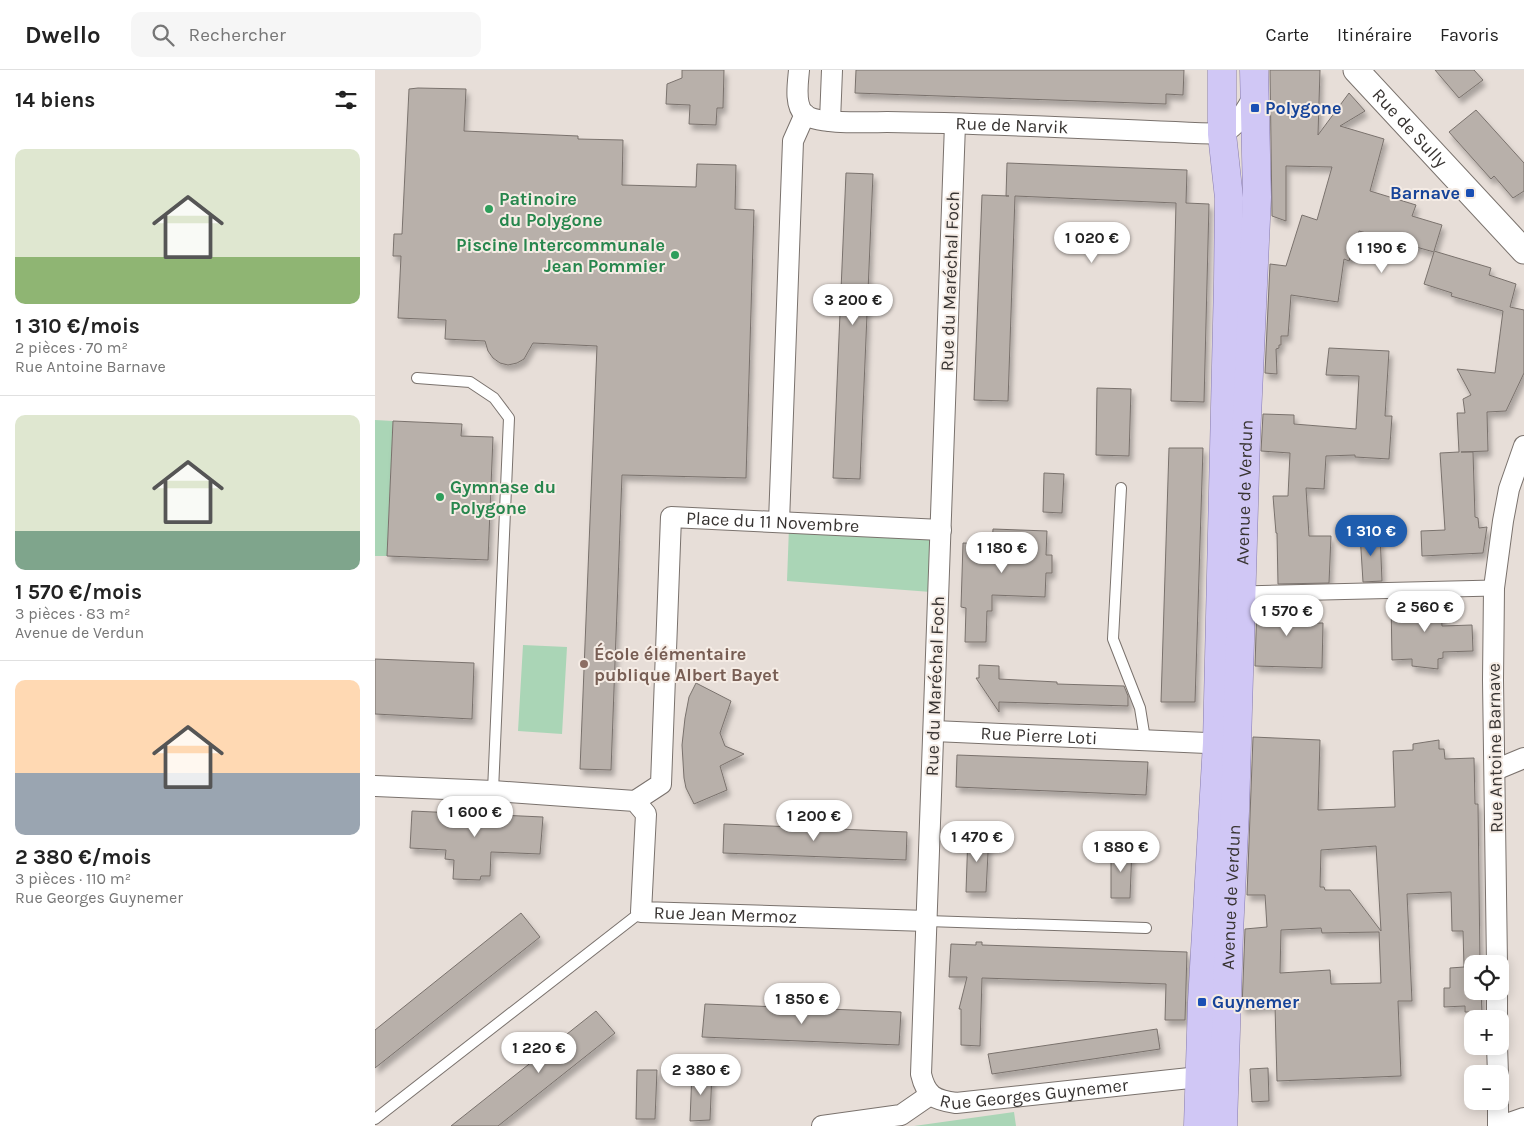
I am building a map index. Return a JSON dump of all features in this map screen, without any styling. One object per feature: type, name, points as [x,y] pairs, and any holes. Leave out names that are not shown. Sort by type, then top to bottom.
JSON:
[{"type":"main road","name":"Avenue de Verdun","points":[[1222,70],[1222,134],[1229,198],[1227,744],[1223,1126]]},
{"type":"main road","name":"Avenue de Verdun","points":[[1198,1126],[1199,1077],[1227,744],[1242,594],[1246,438],[1257,197],[1254,83]]},
{"type":"street","points":[[779,522],[793,142],[805,114],[799,106],[799,70]]},
{"type":"street","points":[[830,121],[832,70]]},
{"type":"street","name":"Rue de Sully","points":[[1356,70],[1524,251]]},
{"type":"street","points":[[1222,134],[1238,122],[1254,83]]},
{"type":"street","name":"Rue de Narvik","points":[[805,114],[814,120],[830,121],[1222,134]]},
{"type":"street","name":"Rue du Maréchal Foch","points":[[930,1095],[924,1086],[921,1074],[955,124]]},
{"type":"street","name":"Rue Antoine Barnave","points":[[1497,955],[1493,680],[1494,588],[1509,489],[1524,446]]},
{"type":"street","name":"Place du 11 Novembre","points":[[635,801],[661,784],[671,517],[941,530]]},
{"type":"street","points":[[1242,594],[1494,588]]},
{"type":"street","name":"Rue Pierre Loti","points":[[934,732],[1145,739],[1227,744]]},
{"type":"street","points":[[1495,770],[1524,758]]},
{"type":"street","points":[[375,786],[493,791],[635,801],[646,814],[641,912]]},
{"type":"street","name":"Rue Jean Mermoz","points":[[641,912],[927,921]]},
{"type":"street","points":[[1199,1077],[1209,1086],[1218,1104],[1223,1126]]},
{"type":"street","name":"Rue Georges Guynemer","points":[[822,1126],[901,1114],[930,1095],[941,1101],[956,1104],[1199,1077]]},
{"type":"street","points":[[1499,1110],[1500,1126],[1524,1118]]},
{"type":"lane","points":[[417,378],[470,382],[494,398],[509,418],[493,791]]},
{"type":"lane","points":[[1121,488],[1113,639],[1141,708],[1145,739]]},
{"type":"lane","name":"Rue Jean Mermoz","points":[[375,1118],[641,912]]},
{"type":"lane","name":"Rue Jean Mermoz","points":[[927,921],[1146,928]]},
{"type":"green space","points":[[375,420],[393,421],[387,556],[375,556]]},
{"type":"green space","points":[[789,527],[933,537],[931,592],[787,581]]},
{"type":"green space","points":[[523,645],[567,647],[562,734],[518,731]]},
{"type":"green space","points":[[1014,1112],[1016,1126],[914,1126]]},
{"type":"building","points":[[682,70],[724,70],[723,108],[717,108],[716,125],[689,124],[690,105],[666,104],[667,84],[682,78]]},
{"type":"building","points":[[856,70],[1184,70],[1183,95],[1166,94],[1166,104],[855,93]]},
{"type":"building","points":[[1270,70],[1320,70],[1318,135],[1349,93],[1365,111],[1340,126],[1384,139],[1370,191],[1416,205],[1412,216],[1442,225],[1434,251],[1491,268],[1489,275],[1516,284],[1510,307],[1524,310],[1524,373],[1506,411],[1487,412],[1488,451],[1461,452],[1473,452],[1475,517],[1478,518],[1479,528],[1487,527],[1483,553],[1422,556],[1421,531],[1445,530],[1440,453],[1459,452],[1457,413],[1465,413],[1463,399],[1471,395],[1457,369],[1495,373],[1503,311],[1451,296],[1452,293],[1424,284],[1434,252],[1359,231],[1349,261],[1344,259],[1338,302],[1291,295],[1288,336],[1281,336],[1281,345],[1276,349],[1277,374],[1265,373],[1270,264],[1286,266],[1302,215],[1317,220],[1332,167],[1286,166],[1286,221],[1272,216]]},
{"type":"building","points":[[1435,70],[1474,70],[1483,80],[1459,98]]},
{"type":"building","points":[[409,89],[466,89],[464,131],[578,136],[578,139],[623,140],[622,185],[696,187],[697,164],[736,165],[735,209],[754,210],[746,478],[622,475],[611,770],[580,769],[597,346],[533,343],[524,359],[508,365],[500,363],[493,358],[488,351],[485,341],[445,339],[446,320],[398,318],[401,256],[393,256],[394,234],[402,234]]},
{"type":"building","points":[[1476,110],[1524,163],[1524,191],[1513,198],[1494,176],[1491,179],[1449,132]]},
{"type":"building","points":[[1007,163],[1187,170],[1186,203],[1209,204],[1204,402],[1171,401],[1176,203],[1015,196],[1008,401],[974,400],[982,195],[1006,196]]},
{"type":"building","points":[[846,173],[873,174],[860,479],[833,478]]},
{"type":"building","points":[[1329,348],[1389,351],[1385,416],[1392,416],[1389,459],[1355,457],[1355,455],[1326,456],[1324,489],[1306,488],[1309,536],[1331,536],[1329,583],[1278,584],[1277,533],[1273,496],[1288,496],[1290,453],[1261,451],[1263,414],[1294,415],[1294,424],[1356,429],[1359,376],[1326,375]]},
{"type":"building","points":[[1097,388],[1131,389],[1129,456],[1096,455]]},
{"type":"building","name":"Gymnase du Polygone","points":[[393,421],[462,424],[461,436],[493,437],[488,560],[387,556]]},
{"type":"building","points":[[1169,448],[1203,448],[1195,702],[1161,702]]},
{"type":"building","points":[[1044,473],[1064,474],[1062,513],[1043,512]]},
{"type":"building","points":[[993,529],[1047,531],[1046,555],[1052,555],[1052,573],[1046,573],[1045,597],[992,595],[992,611],[987,611],[986,642],[965,642],[966,608],[961,607],[963,543],[992,544]]},
{"type":"building","points":[[1380,533],[1382,581],[1363,582],[1360,534]]},
{"type":"building","points":[[1441,599],[1442,626],[1472,625],[1473,651],[1443,652],[1443,658],[1438,659],[1438,669],[1412,666],[1412,659],[1392,660],[1391,600]]},
{"type":"building","points":[[1304,602],[1304,623],[1323,623],[1322,668],[1255,666],[1257,603]]},
{"type":"building","points":[[375,659],[474,663],[472,719],[375,714]]},
{"type":"building","points":[[979,665],[999,666],[999,679],[1057,682],[1057,684],[1124,686],[1128,696],[1128,706],[999,702],[999,712],[976,678],[979,678]]},
{"type":"building","points":[[696,683],[731,701],[720,733],[725,746],[744,754],[720,766],[727,790],[694,804],[686,788],[682,745],[689,697]]},
{"type":"building","points":[[1253,737],[1320,740],[1318,810],[1395,807],[1393,751],[1413,750],[1413,744],[1439,740],[1439,749],[1444,749],[1445,759],[1474,758],[1475,804],[1478,804],[1480,955],[1464,955],[1464,967],[1463,931],[1452,931],[1451,892],[1407,894],[1412,1001],[1398,1001],[1401,1076],[1277,1081],[1275,1006],[1242,1008],[1245,929],[1267,927],[1265,895],[1247,895]],"holes":[[[1376,846],[1381,931],[1350,890],[1325,890],[1324,887],[1320,887],[1321,850]],[[1321,928],[1322,933],[1379,932],[1381,983],[1331,984],[1330,970],[1280,973],[1281,930]]]},
{"type":"building","points":[[957,755],[1148,762],[1146,795],[956,787]]},
{"type":"building","points":[[412,811],[543,817],[540,854],[491,852],[490,876],[481,876],[480,880],[453,879],[454,860],[445,859],[446,850],[410,848]]},
{"type":"building","points":[[724,824],[907,832],[906,860],[723,853]]},
{"type":"building","points":[[968,833],[989,834],[986,892],[966,892]]},
{"type":"building","points":[[1111,848],[1132,848],[1130,898],[1111,898]]},
{"type":"building","points":[[521,913],[540,937],[375,1068],[375,1030]]},
{"type":"building","points":[[976,942],[982,942],[982,945],[1187,952],[1185,1020],[1165,1020],[1166,984],[982,978],[980,1046],[961,1045],[961,1009],[959,1009],[967,977],[949,977],[951,944],[976,945]]},
{"type":"building","points":[[1464,967],[1464,1000],[1481,1000],[1482,1010],[1465,1010],[1465,1006],[1444,1007],[1444,988],[1450,988],[1450,968]]},
{"type":"building","points":[[705,1004],[901,1012],[899,1045],[702,1037]]},
{"type":"building","points":[[596,1011],[615,1033],[498,1126],[451,1126]]},
{"type":"building","points":[[1157,1029],[1160,1049],[992,1074],[988,1054]]},
{"type":"building","points":[[1268,1068],[1269,1101],[1252,1102],[1250,1069]]},
{"type":"building","points":[[637,1070],[657,1070],[655,1119],[636,1119]]},
{"type":"building","points":[[692,1071],[712,1072],[710,1120],[690,1121]]},
{"type":"place","name":"Polygone","points":[[1255,108]]},
{"type":"place","name":"Barnave","points":[[1470,193]]},
{"type":"place","name":"Patinoire du Polygone","points":[[489,209]]},
{"type":"place","name":"Piscine Intercommunale Jean Pommier","points":[[675,255]]},
{"type":"place","name":"Gymnase du Polygone","points":[[440,497]]},
{"type":"place","name":"École élémentaire publique Albert Bayet","points":[[584,664]]},
{"type":"place","name":"Guynemer","points":[[1202,1002]]}]
